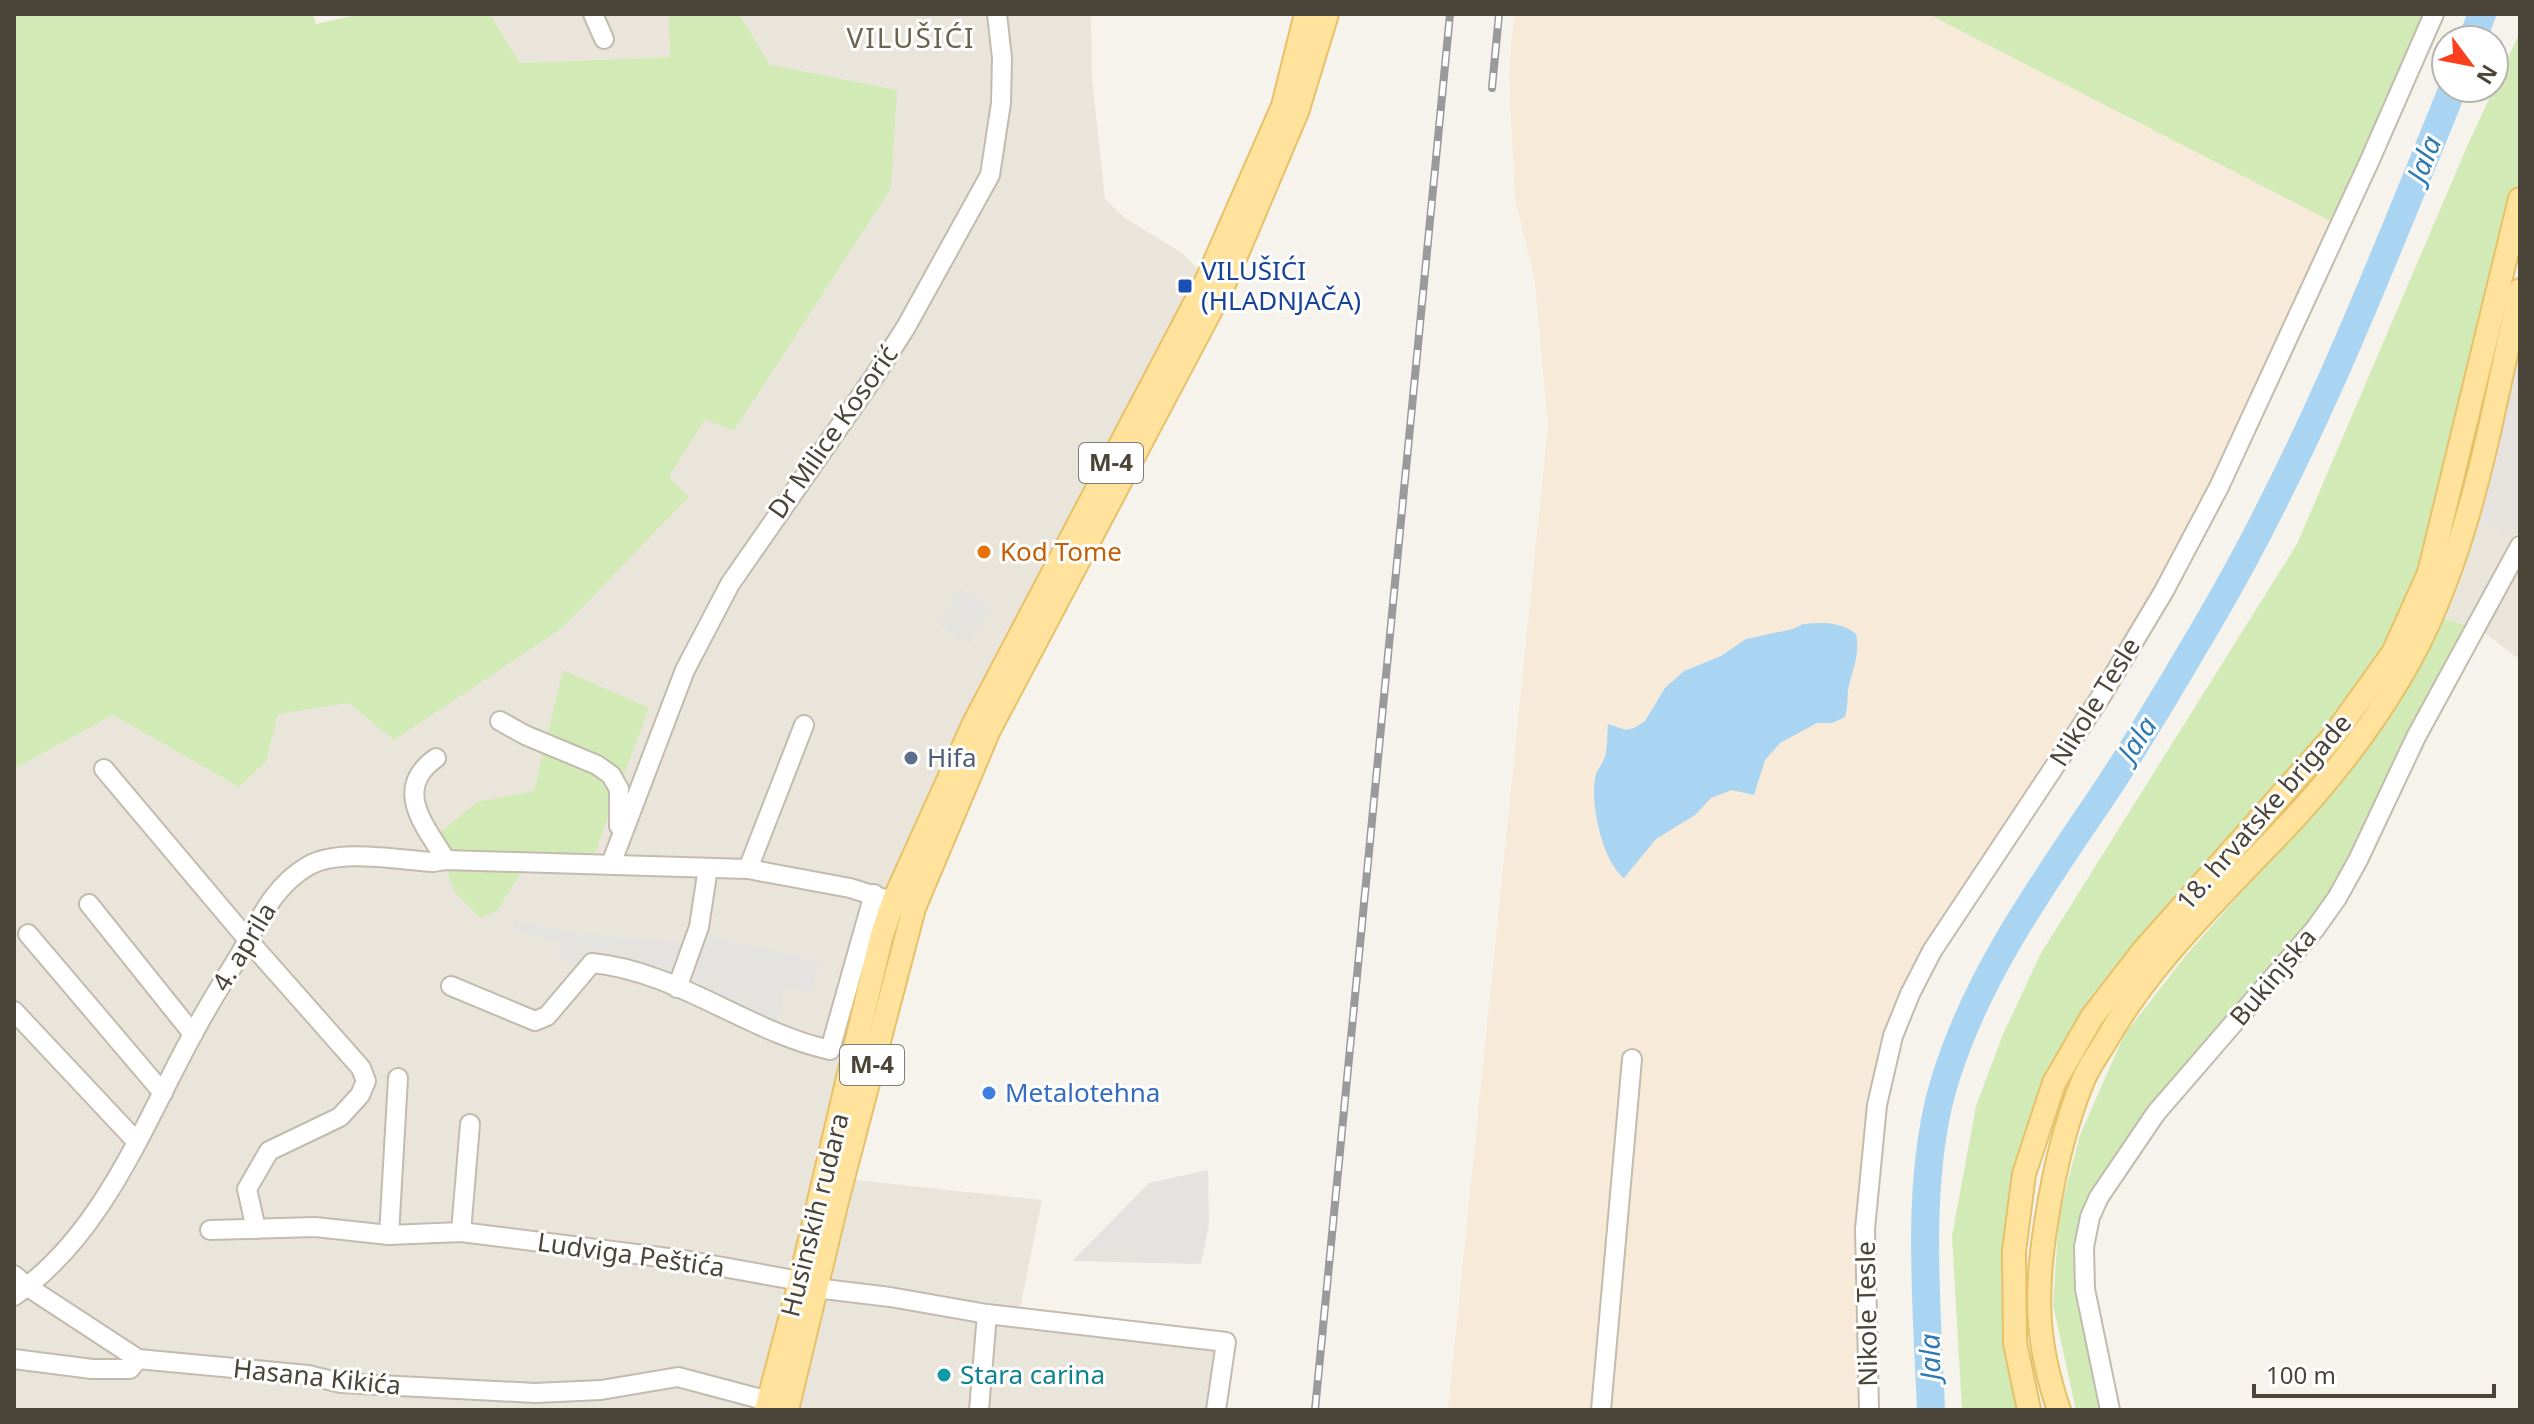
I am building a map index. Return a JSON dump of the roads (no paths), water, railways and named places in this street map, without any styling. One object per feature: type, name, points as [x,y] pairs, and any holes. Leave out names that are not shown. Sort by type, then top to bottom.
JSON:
[{"type":"main road","name":"Husinskih rudara","points":[[774,1406],[807,1287],[894,901],[974,723],[1205,284],[1283,106],[1306,14]]},
{"type":"main road","name":"Husinskih rudara","points":[[894,901],[989,730],[1222,289],[1297,112],[1327,14]]},
{"type":"main road","name":"18. hrvatske brigade","points":[[2029,1410],[2015,1343],[2014,1251],[2024,1174],[2054,1083],[2092,1017],[2143,951],[2332,738],[2393,653],[2429,573],[2520,199]]},
{"type":"main road","name":"18. hrvatske brigade","points":[[2059,1410],[2045,1371],[2038,1311],[2041,1250],[2053,1177],[2082,1081],[2154,968],[2317,793],[2401,677],[2432,618],[2457,555],[2520,290]]},
{"type":"street","points":[[593,14],[604,39]]},
{"type":"street","name":"Dr Milice Kosorić","points":[[611,864],[685,670],[730,584],[884,362],[990,175],[1001,103],[1002,58],[997,14]]},
{"type":"street","name":"Nikole Tesle","points":[[1869,1410],[1865,1229],[1877,1105],[1893,1036],[1932,951],[2100,698],[2171,578],[2219,487],[2434,14]]},
{"type":"street","name":"Bukinjska","points":[[2110,1410],[2085,1289],[2084,1247],[2090,1217],[2099,1197],[2156,1113],[2315,929],[2337,898],[2416,737],[2520,546]]},
{"type":"street","name":"Dr Milice Kosorić","points":[[500,721],[525,735],[597,765],[611,775],[619,789],[620,841]]},
{"type":"street","points":[[748,869],[804,725]]},
{"type":"street","points":[[436,758],[425,766],[418,777],[413,800],[421,821],[446,860]]},
{"type":"street","points":[[104,769],[361,1068],[366,1081],[360,1095],[340,1117],[269,1151],[247,1189],[256,1229]]},
{"type":"street","name":"4. aprila","points":[[19,1286],[82,1232],[137,1142],[193,1034],[272,897],[309,866],[332,856],[433,862],[748,869],[894,901]]},
{"type":"street","points":[[677,988],[699,927],[708,868]]},
{"type":"street","name":"Husinskih rudara","points":[[451,986],[535,1021],[547,1016],[592,963],[615,965],[677,988],[798,1043],[830,1050],[894,901]]},
{"type":"street","points":[[89,904],[193,1034]]},
{"type":"street","points":[[28,934],[163,1093]]},
{"type":"street","points":[[14,1011],[137,1142]]},
{"type":"street","points":[[1601,1410],[1632,1059]]},
{"type":"street","points":[[389,1235],[398,1078]]},
{"type":"street","points":[[461,1232],[470,1124]]},
{"type":"street","name":"Ludviga Peštića","points":[[210,1230],[315,1227],[389,1235],[461,1232],[684,1260],[789,1279],[807,1287],[890,1297],[987,1314],[1226,1342],[1216,1410]]},
{"type":"street","name":"Hasana Kikića","points":[[19,1286],[138,1359],[308,1375],[341,1383],[535,1393],[601,1390],[678,1377],[757,1398],[774,1406]]},
{"type":"street","points":[[979,1410],[987,1314]]},
{"type":"street","points":[[14,1359],[92,1369],[130,1369],[138,1359]]},
{"type":"water","points":[[1803,624],[1831,624],[1856,634],[1856,656],[1845,717],[1832,723],[1817,723],[1780,743],[1765,760],[1754,795],[1732,790],[1711,798],[1695,815],[1656,839],[1624,878],[1604,846],[1594,803],[1595,779],[1606,752],[1608,724],[1626,730],[1634,728],[1645,721],[1665,688],[1684,671],[1721,656],[1746,639]]},
{"type":"waterway","name":"Jala","points":[[2478,24],[2482,14]]},
{"type":"waterway","name":"Jala","points":[[1931,1410],[1926,1198],[1936,1115],[1960,1037],[2017,926],[2135,744],[2247,554],[2341,358],[2446,104]]},
{"type":"railway","points":[[1315,1410],[1450,14]]},
{"type":"railway","points":[[1492,88],[1499,14]]},
{"type":"place","name":"VILUŠIĆI (HLADNJAČA)","points":[[1185,286]]},
{"type":"place","name":"Kod Tome","points":[[984,552]]},
{"type":"place","name":"Hifa","points":[[911,758]]},
{"type":"place","name":"Metalotehna","points":[[989,1093]]},
{"type":"place","name":"Stara carina","points":[[944,1375]]},
{"type":"district","name":"VILUŠIĆI","points":[[911,38]]}]
